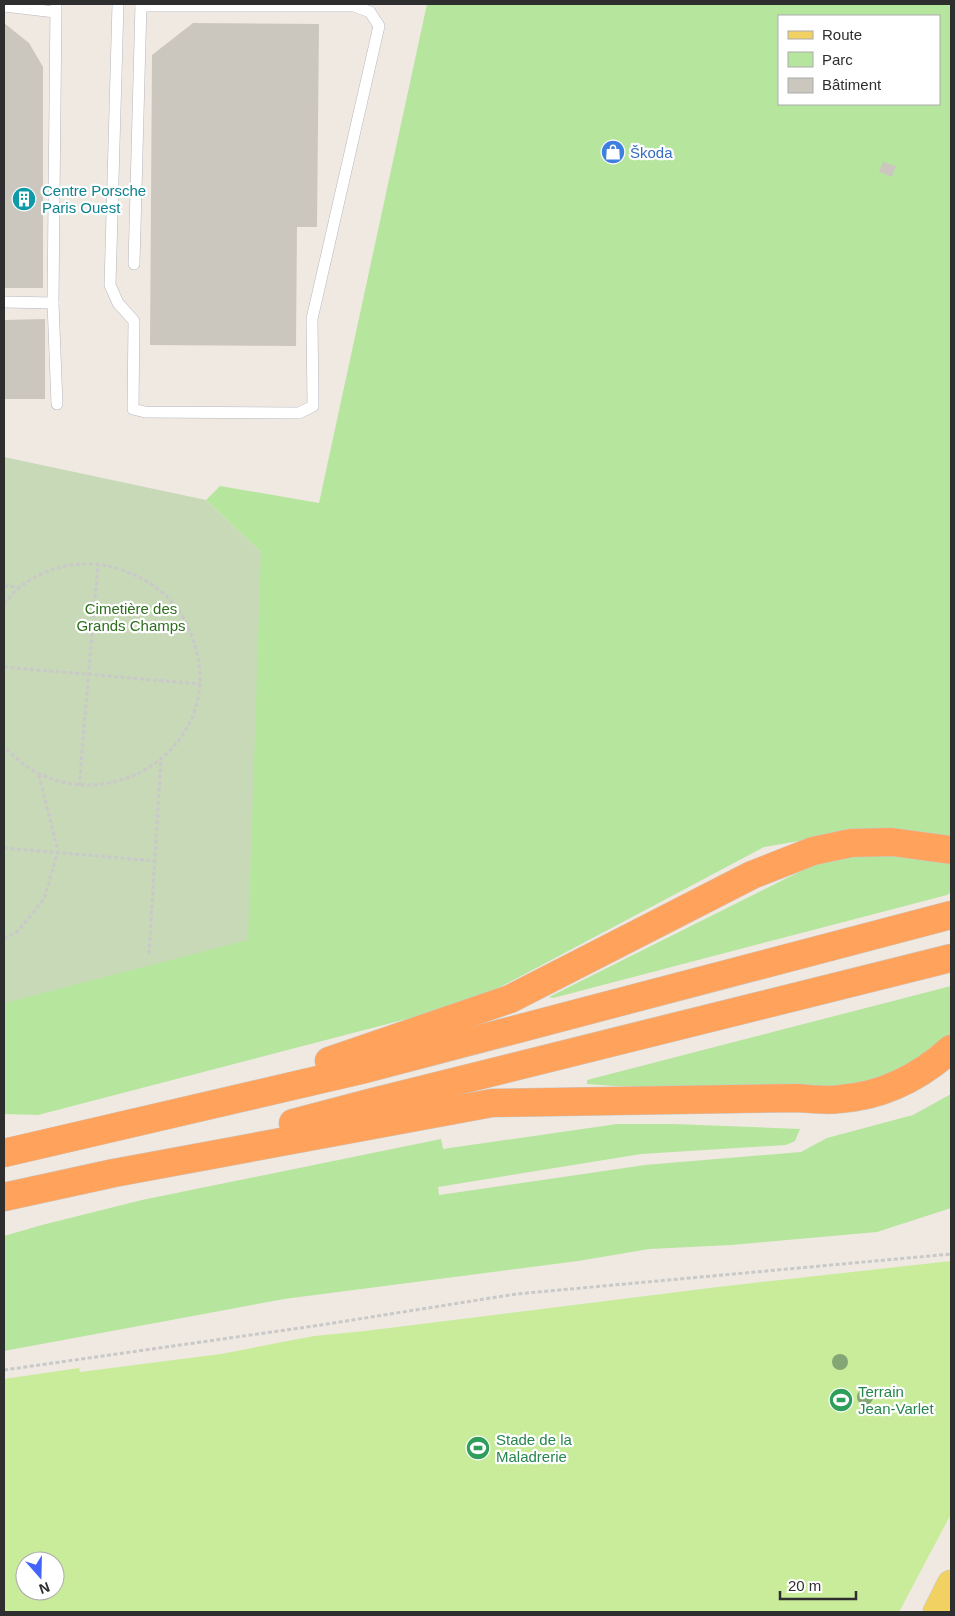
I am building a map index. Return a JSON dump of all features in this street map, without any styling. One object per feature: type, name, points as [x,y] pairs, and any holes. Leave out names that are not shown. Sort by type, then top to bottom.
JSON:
[{"type":"highway","points":[[103,1131],[363,1050],[510,999],[752,875],[813,851],[851,843],[892,842],[951,850]]},
{"type":"highway","points":[[4,1153],[366,1070],[951,915]]},
{"type":"highway","points":[[114,1173],[373,1102],[951,958]]},
{"type":"highway","points":[[4,1197],[114,1173],[492,1103],[777,1098],[838,1100],[868,1096],[902,1083],[937,1061],[951,1049]]},
{"type":"main road","points":[[937,1612],[951,1584]]},
{"type":"lane","points":[[118,4],[110,285],[118,303],[134,321],[133,409],[145,412],[299,413],[313,406],[312,319],[379,26],[370,12],[354,6],[141,5],[134,264]]},
{"type":"lane","points":[[4,6],[56,8],[53,303],[57,404]]},
{"type":"lane","points":[[4,302],[53,303]]},
{"type":"path","points":[[79,786],[98,564]]},
{"type":"path","points":[[4,604],[20,587],[44,573],[70,565],[98,564],[132,572],[162,590],[184,617],[197,649],[200,684],[194,712],[180,738],[161,760],[136,775],[109,784],[79,786],[58,782],[39,774],[19,762],[4,747]]},
{"type":"path","points":[[4,586],[20,587]]},
{"type":"path","points":[[4,667],[200,684]]},
{"type":"path","points":[[150,954],[161,760]]},
{"type":"path","points":[[4,939],[18,931],[44,899],[58,852],[39,774]]},
{"type":"path","points":[[4,848],[155,861]]},
{"type":"path","points":[[4,1370],[321,1325],[516,1294],[951,1254]]},
{"type":"green space","points":[[427,4],[951,4],[951,837],[840,834],[764,847],[472,1002],[38,1115],[4,1114],[4,1002],[261,552],[206,500],[220,486],[319,503]]},
{"type":"green space","name":"Cimetière des Grands Champs","points":[[4,457],[206,500],[261,552],[248,940],[4,1003]]},
{"type":"green space","points":[[893,853],[950,863],[951,892],[947,895],[553,998],[549,997],[815,864],[841,858]]},
{"type":"green space","points":[[951,986],[951,1034],[909,1064],[880,1077],[829,1087],[614,1086],[587,1084],[587,1080]]},
{"type":"green space","points":[[951,1094],[951,1208],[877,1232],[731,1245],[649,1249],[578,1261],[284,1299],[4,1351],[4,1236],[42,1225],[142,1200],[441,1139],[443,1149],[617,1124],[673,1124],[800,1129],[795,1141],[786,1145],[641,1154],[438,1187],[439,1195],[645,1165],[801,1152],[827,1138],[913,1115]]},
{"type":"green space","name":"Stade de la Maladrerie","points":[[951,1261],[951,1514],[899,1612],[4,1612],[4,1379],[79,1368],[80,1372],[221,1354],[314,1336],[718,1287]]},
{"type":"building","name":"Centre Porsche Paris Ouest","points":[[4,23],[29,43],[43,67],[43,288],[4,288]]},
{"type":"building","points":[[193,23],[319,24],[317,227],[297,227],[296,346],[150,345],[152,55]]},
{"type":"building","points":[[883,162],[896,166],[892,177],[879,172]]},
{"type":"building","points":[[45,319],[45,399],[4,399],[4,320]]},
{"type":"place","name":"Škoda","points":[[613,152]]},
{"type":"place","name":"Centre Porsche Paris Ouest","points":[[24,199]]},
{"type":"place","name":"Terrain Jean-Varlet","points":[[841,1400]]},
{"type":"place","name":"Stade de la Maladrerie","points":[[478,1448]]}]
